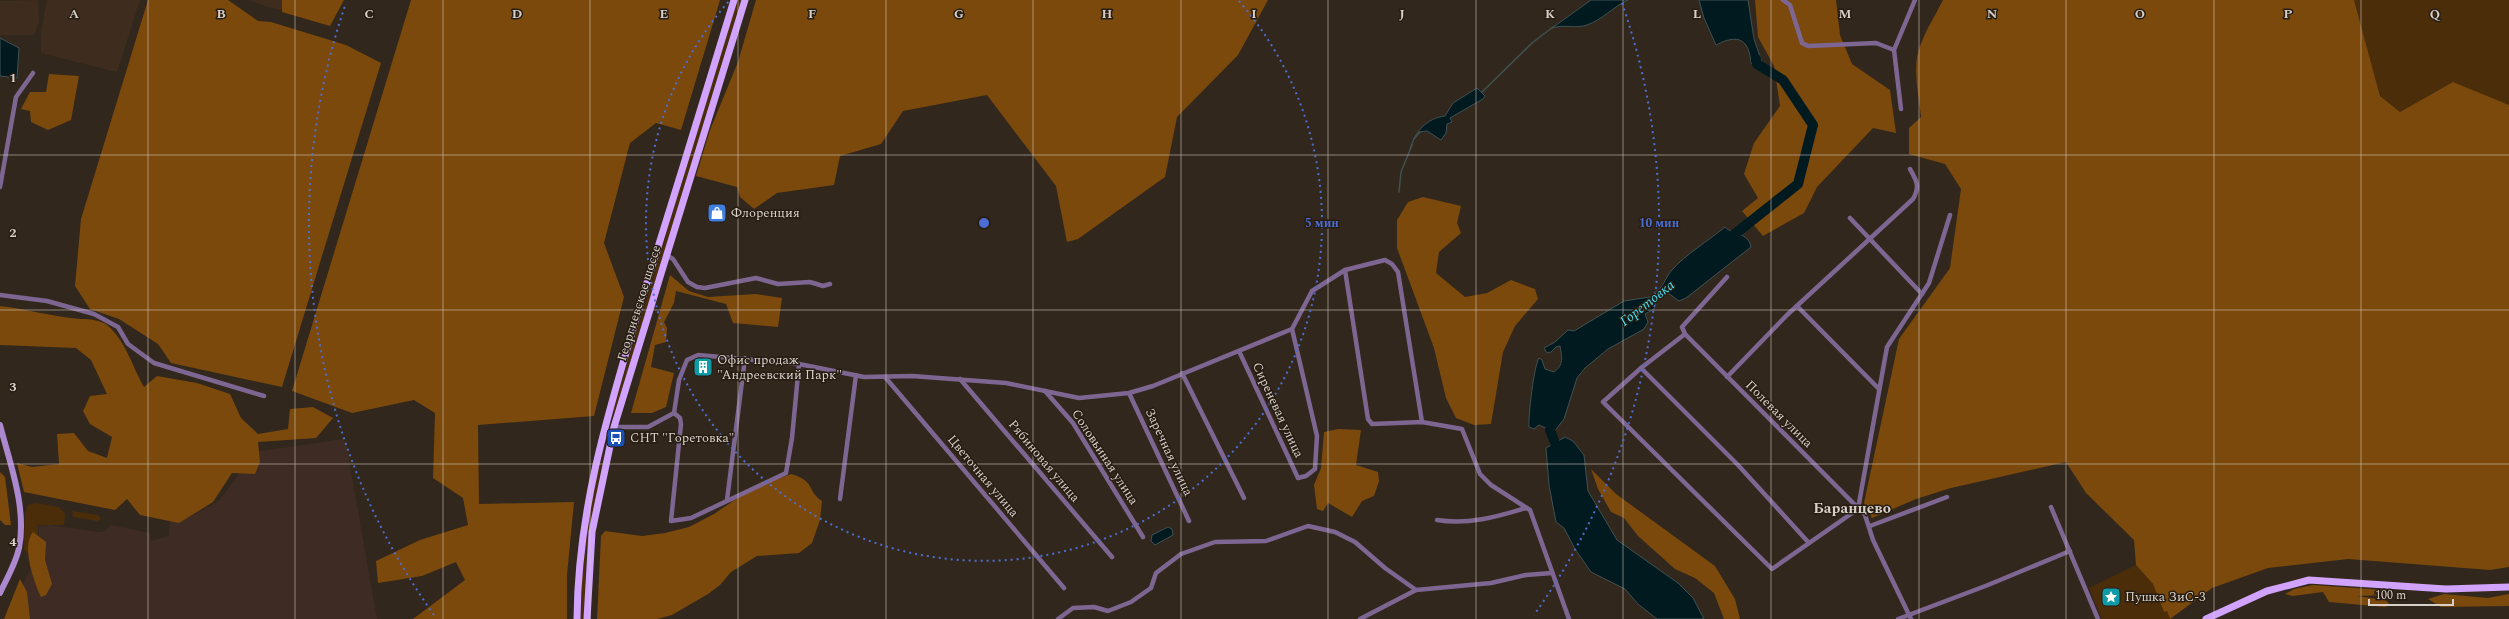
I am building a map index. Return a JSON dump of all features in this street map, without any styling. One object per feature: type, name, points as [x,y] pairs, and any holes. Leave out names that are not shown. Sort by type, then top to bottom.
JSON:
[{"type":"main road","name":"Георгиевское шоссе","points":[[577,619],[579,569],[586,507],[605,420],[734,0]]},
{"type":"main road","name":"Георгиевское шоссе","points":[[587,619],[592,532],[614,427],[745,0]]},
{"type":"main road","points":[[0,425],[19,502],[21,538],[15,560],[0,593]]},
{"type":"main road","points":[[2206,619],[2267,591],[2309,580],[2446,589],[2509,587]]},
{"type":"street","points":[[1783,0],[1790,5],[1802,43],[1808,46],[1876,43],[1894,50]]},
{"type":"street","points":[[1901,109],[1894,50],[1915,0]]},
{"type":"street","points":[[0,187],[16,97],[33,73]]},
{"type":"street","points":[[1727,377],[1787,315],[1798,307],[1913,199],[1918,190],[1917,181],[1910,169]]},
{"type":"street","points":[[1726,277],[1682,327],[1685,334],[1641,368],[1603,402],[1772,569],[1858,509],[1887,347],[1929,282],[1950,215]]},
{"type":"street","points":[[1850,218],[1922,294]]},
{"type":"street","points":[[666,255],[673,259],[688,282],[697,287],[705,288],[756,278],[778,284],[810,282],[823,286],[830,284]]},
{"type":"street","points":[[674,413],[679,380],[687,360],[698,355],[799,364],[856,376],[885,378],[912,376],[1006,383],[1080,398],[1129,392],[1182,374],[1292,329],[1312,291],[1345,270],[1385,260],[1392,264],[1398,272],[1422,422]]},
{"type":"street","points":[[1345,270],[1368,419],[1372,424],[1422,422],[1462,429],[1480,474],[1530,510],[1569,619]]},
{"type":"street","points":[[0,295],[47,301],[94,314],[118,327],[128,344],[154,363],[264,396]]},
{"type":"street","points":[[1798,307],[1879,389]]},
{"type":"street","name":"Сиреневая улица","points":[[1239,351],[1298,478],[1306,476],[1315,469],[1317,436],[1292,329]]},
{"type":"street","name":"Полевая улица","points":[[1685,334],[1865,515],[1870,526],[1873,540],[1910,617]]},
{"type":"street","points":[[727,500],[745,358]]},
{"type":"street","points":[[674,413],[680,418],[681,424],[671,521],[691,518],[786,473],[792,438],[799,364]]},
{"type":"street","points":[[1641,368],[1738,464],[1809,543]]},
{"type":"street","points":[[1182,374],[1244,498]]},
{"type":"street","points":[[840,499],[856,376]]},
{"type":"street","name":"Цветочная улица","points":[[885,378],[1064,588]]},
{"type":"street","name":"Рябиновая улица","points":[[960,380],[1112,557]]},
{"type":"street","name":"Соловьиная улица","points":[[1044,391],[1073,423],[1143,537]]},
{"type":"street","name":"Заречная улица","points":[[1129,392],[1189,521]]},
{"type":"street","points":[[614,427],[648,426],[674,413]]},
{"type":"street","points":[[1870,526],[1947,497]]},
{"type":"street","points":[[2051,507],[2098,619]]},
{"type":"street","points":[[1437,520],[1454,523],[1472,521],[1526,508]]},
{"type":"street","points":[[1058,619],[1073,608],[1094,607],[1108,611],[1131,602],[1151,588],[1156,573],[1182,554],[1215,542],[1266,541],[1308,526],[1335,532],[1355,542],[1385,568],[1416,590]]},
{"type":"street","points":[[1898,619],[1910,617],[2070,551]]},
{"type":"street","points":[[1360,619],[1416,590],[1491,583],[1526,575],[1552,573]]},
{"type":"shaded area","points":[[38,0],[39,22],[34,35],[0,35],[0,1]]},
{"type":"shaded area","points":[[47,0],[140,0],[117,72],[41,53],[41,33]]},
{"type":"shaded area","points":[[148,0],[228,0],[258,21],[271,22],[346,45],[381,63],[282,387],[171,363],[158,344],[119,319],[90,309],[75,286],[81,219]]},
{"type":"shaded area","points":[[248,0],[289,0],[288,11],[268,7]]},
{"type":"shaded area","points":[[282,0],[344,0],[330,26],[282,12]]},
{"type":"shaded area","points":[[411,0],[720,0],[681,130],[656,123],[630,143],[604,243],[624,297],[594,416],[478,425],[479,504],[574,502],[567,575],[567,619],[413,619],[465,580],[456,562],[422,576],[378,583],[376,561],[420,540],[468,525],[463,498],[433,478],[435,413],[414,400],[352,413],[292,391]]},
{"type":"shaded area","points":[[737,0],[741,0],[615,412],[613,411]]},
{"type":"shaded area","points":[[756,0],[1268,0],[1238,55],[1177,117],[1165,177],[1078,239],[1067,242],[1056,186],[987,95],[903,111],[881,144],[840,156],[834,185],[777,193],[754,209],[740,197],[737,187],[696,176],[710,130],[738,62]]},
{"type":"shaded area","points":[[1755,0],[1836,0],[1840,35],[1852,64],[1890,90],[1896,133],[1873,128],[1817,187],[1804,213],[1763,236],[1742,211],[1758,198],[1744,174],[1754,143],[1780,106],[1774,66],[1758,37]]},
{"type":"shaded area","points":[[1943,0],[2354,0],[2380,96],[2400,112],[2453,82],[2509,105],[2509,567],[2490,570],[2348,559],[2268,568],[2212,588],[2170,619],[2167,611],[2164,612],[2153,584],[2136,565],[2134,540],[2086,493],[2066,462],[1951,488],[1916,499],[1872,518],[1864,503],[1899,339],[1950,268],[1961,189],[1945,164],[1909,154],[1909,128],[1921,117],[1916,80],[1917,57],[1925,35]]},
{"type":"shaded area","points":[[2354,0],[2509,0],[2509,105],[2453,82],[2400,112],[2380,96]]},
{"type":"shaded area","points":[[49,74],[79,76],[71,120],[48,130],[31,122],[30,111],[21,109],[30,92],[46,92]]},
{"type":"shaded area","points":[[1423,197],[1461,206],[1457,223],[1461,233],[1439,252],[1436,273],[1465,297],[1487,293],[1511,280],[1535,289],[1538,299],[1515,326],[1503,352],[1491,424],[1474,425],[1456,418],[1446,398],[1434,348],[1397,248],[1397,220],[1408,202]]},
{"type":"shaded area","points":[[670,275],[689,291],[708,297],[756,294],[782,298],[778,327],[733,323],[726,304],[676,291],[674,303],[664,322],[667,328],[666,342],[655,345],[651,367],[674,373],[666,407],[652,413],[631,413]]},
{"type":"shaded area","points":[[0,306],[60,317],[102,322],[114,331],[119,338],[144,387],[157,376],[197,383],[230,394],[241,418],[258,434],[288,429],[290,409],[313,407],[333,418],[316,438],[258,442],[260,462],[255,474],[232,473],[213,502],[179,523],[140,515],[127,499],[115,510],[24,492],[17,463],[32,467],[59,464],[57,434],[74,433],[88,451],[107,458],[112,437],[90,424],[83,411],[90,396],[107,394],[91,360],[76,348],[0,345]]},
{"type":"shaded area","points":[[1338,429],[1361,430],[1356,465],[1378,472],[1379,481],[1374,496],[1362,501],[1352,517],[1328,503],[1323,511],[1317,509],[1314,485],[1321,468],[1324,432]]},
{"type":"shaded area","points":[[343,439],[346,443],[377,619],[6,619],[39,552],[39,526],[49,525],[98,532],[106,531],[110,525],[150,533],[151,541],[169,536],[170,520],[178,517],[189,517],[219,501],[255,452]]},
{"type":"shaded area","points":[[604,449],[586,551],[584,619],[581,619],[582,576],[586,533]]},
{"type":"shaded area","points":[[1591,469],[1616,494],[1715,566],[1735,599],[1740,619],[1724,619],[1714,593],[1695,578],[1675,569],[1638,536],[1624,518],[1611,512],[1598,489]]},
{"type":"shaded area","points":[[0,472],[5,477],[11,525],[5,525],[0,520]]},
{"type":"shaded area","points":[[791,474],[808,483],[817,497],[822,501],[820,520],[812,543],[799,553],[757,556],[731,572],[720,585],[708,594],[672,615],[657,619],[597,619],[601,536],[605,531],[642,536],[665,533],[689,527],[714,514],[751,489]]},
{"type":"shaded area","points":[[35,503],[59,507],[65,514],[64,525],[38,525],[38,537],[33,533],[28,554],[24,550],[25,514],[28,505]]},
{"type":"shaded area","points":[[72,511],[98,515],[101,519],[97,521],[73,517]]},
{"type":"shaded area","points":[[33,532],[46,542],[45,560],[52,584],[46,595],[41,597],[32,574],[28,555],[28,546]]},
{"type":"shaded area","points":[[2136,565],[2153,584],[2164,612],[2167,611],[2170,619],[2102,619],[2089,588]]},
{"type":"shaded area","points":[[20,579],[27,592],[30,619],[4,619]]},
{"type":"shaded area","points":[[2313,585],[2383,590],[2389,595],[2357,596],[2385,600],[2391,605],[2385,607],[2329,602],[2323,592],[2293,596],[2285,594],[2294,589]]},
{"type":"shaded area","points":[[2444,594],[2488,598],[2509,594],[2509,606],[2441,607],[2428,599]]},
{"type":"water","points":[[1591,0],[1628,0],[1598,20],[1587,25],[1579,27],[1561,26],[1552,28]]},
{"type":"water","points":[[1699,0],[1748,0],[1754,39],[1764,68],[1761,72],[1751,63],[1748,49],[1741,41],[1737,39],[1724,41],[1716,45],[1704,18]]},
{"type":"water","points":[[0,38],[19,48],[17,78],[0,76]]},
{"type":"water","points":[[1477,88],[1485,96],[1483,99],[1450,118],[1452,122],[1447,124],[1446,133],[1441,140],[1427,131],[1419,132],[1415,137],[1422,127],[1427,123],[1438,117],[1445,116],[1453,103]]},
{"type":"water","points":[[1725,227],[1744,236],[1751,247],[1686,298],[1679,301],[1667,292],[1658,299],[1654,293],[1662,286],[1671,271],[1690,253]]},
{"type":"water","points":[[1650,297],[1656,304],[1654,309],[1645,314],[1648,322],[1644,329],[1608,349],[1585,368],[1577,378],[1564,419],[1554,432],[1539,425],[1534,429],[1529,427],[1529,413],[1535,370],[1539,358],[1542,360],[1545,369],[1554,372],[1561,364],[1562,360],[1560,346],[1547,353],[1544,348],[1555,342],[1568,330],[1574,331],[1624,301]]},
{"type":"water","points":[[1565,437],[1573,441],[1584,455],[1588,491],[1617,540],[1678,583],[1693,598],[1704,619],[1657,619],[1638,604],[1625,589],[1591,572],[1575,549],[1564,528],[1556,522],[1549,485],[1546,448]]},
{"type":"water","points":[[1168,527],[1172,529],[1173,535],[1155,545],[1151,541],[1152,535]]},
{"type":"waterway","points":[[1482,92],[1532,43],[1553,27]]},
{"type":"waterway","name":"Горетовка","points":[[1726,241],[1798,184],[1813,125],[1783,80],[1757,64],[1756,59]]},
{"type":"waterway","points":[[1414,139],[1420,132]]},
{"type":"waterway","points":[[1399,192],[1401,172],[1412,145]]},
{"type":"waterway","name":"Горетовка","points":[[1554,419],[1550,430],[1560,456]]},
{"type":"place","name":"Флоренция","points":[[717,213]]},
{"type":"place","name":"Офис продаж \"Андреевский Парк\"","points":[[703,367]]},
{"type":"place","name":"СНТ \"Горетовка\"","points":[[616,438]]},
{"type":"place","name":"Пушка ЗиС-3","points":[[2111,597]]},
{"type":"district","name":"Баранцево","points":[[1852,508]]}]
